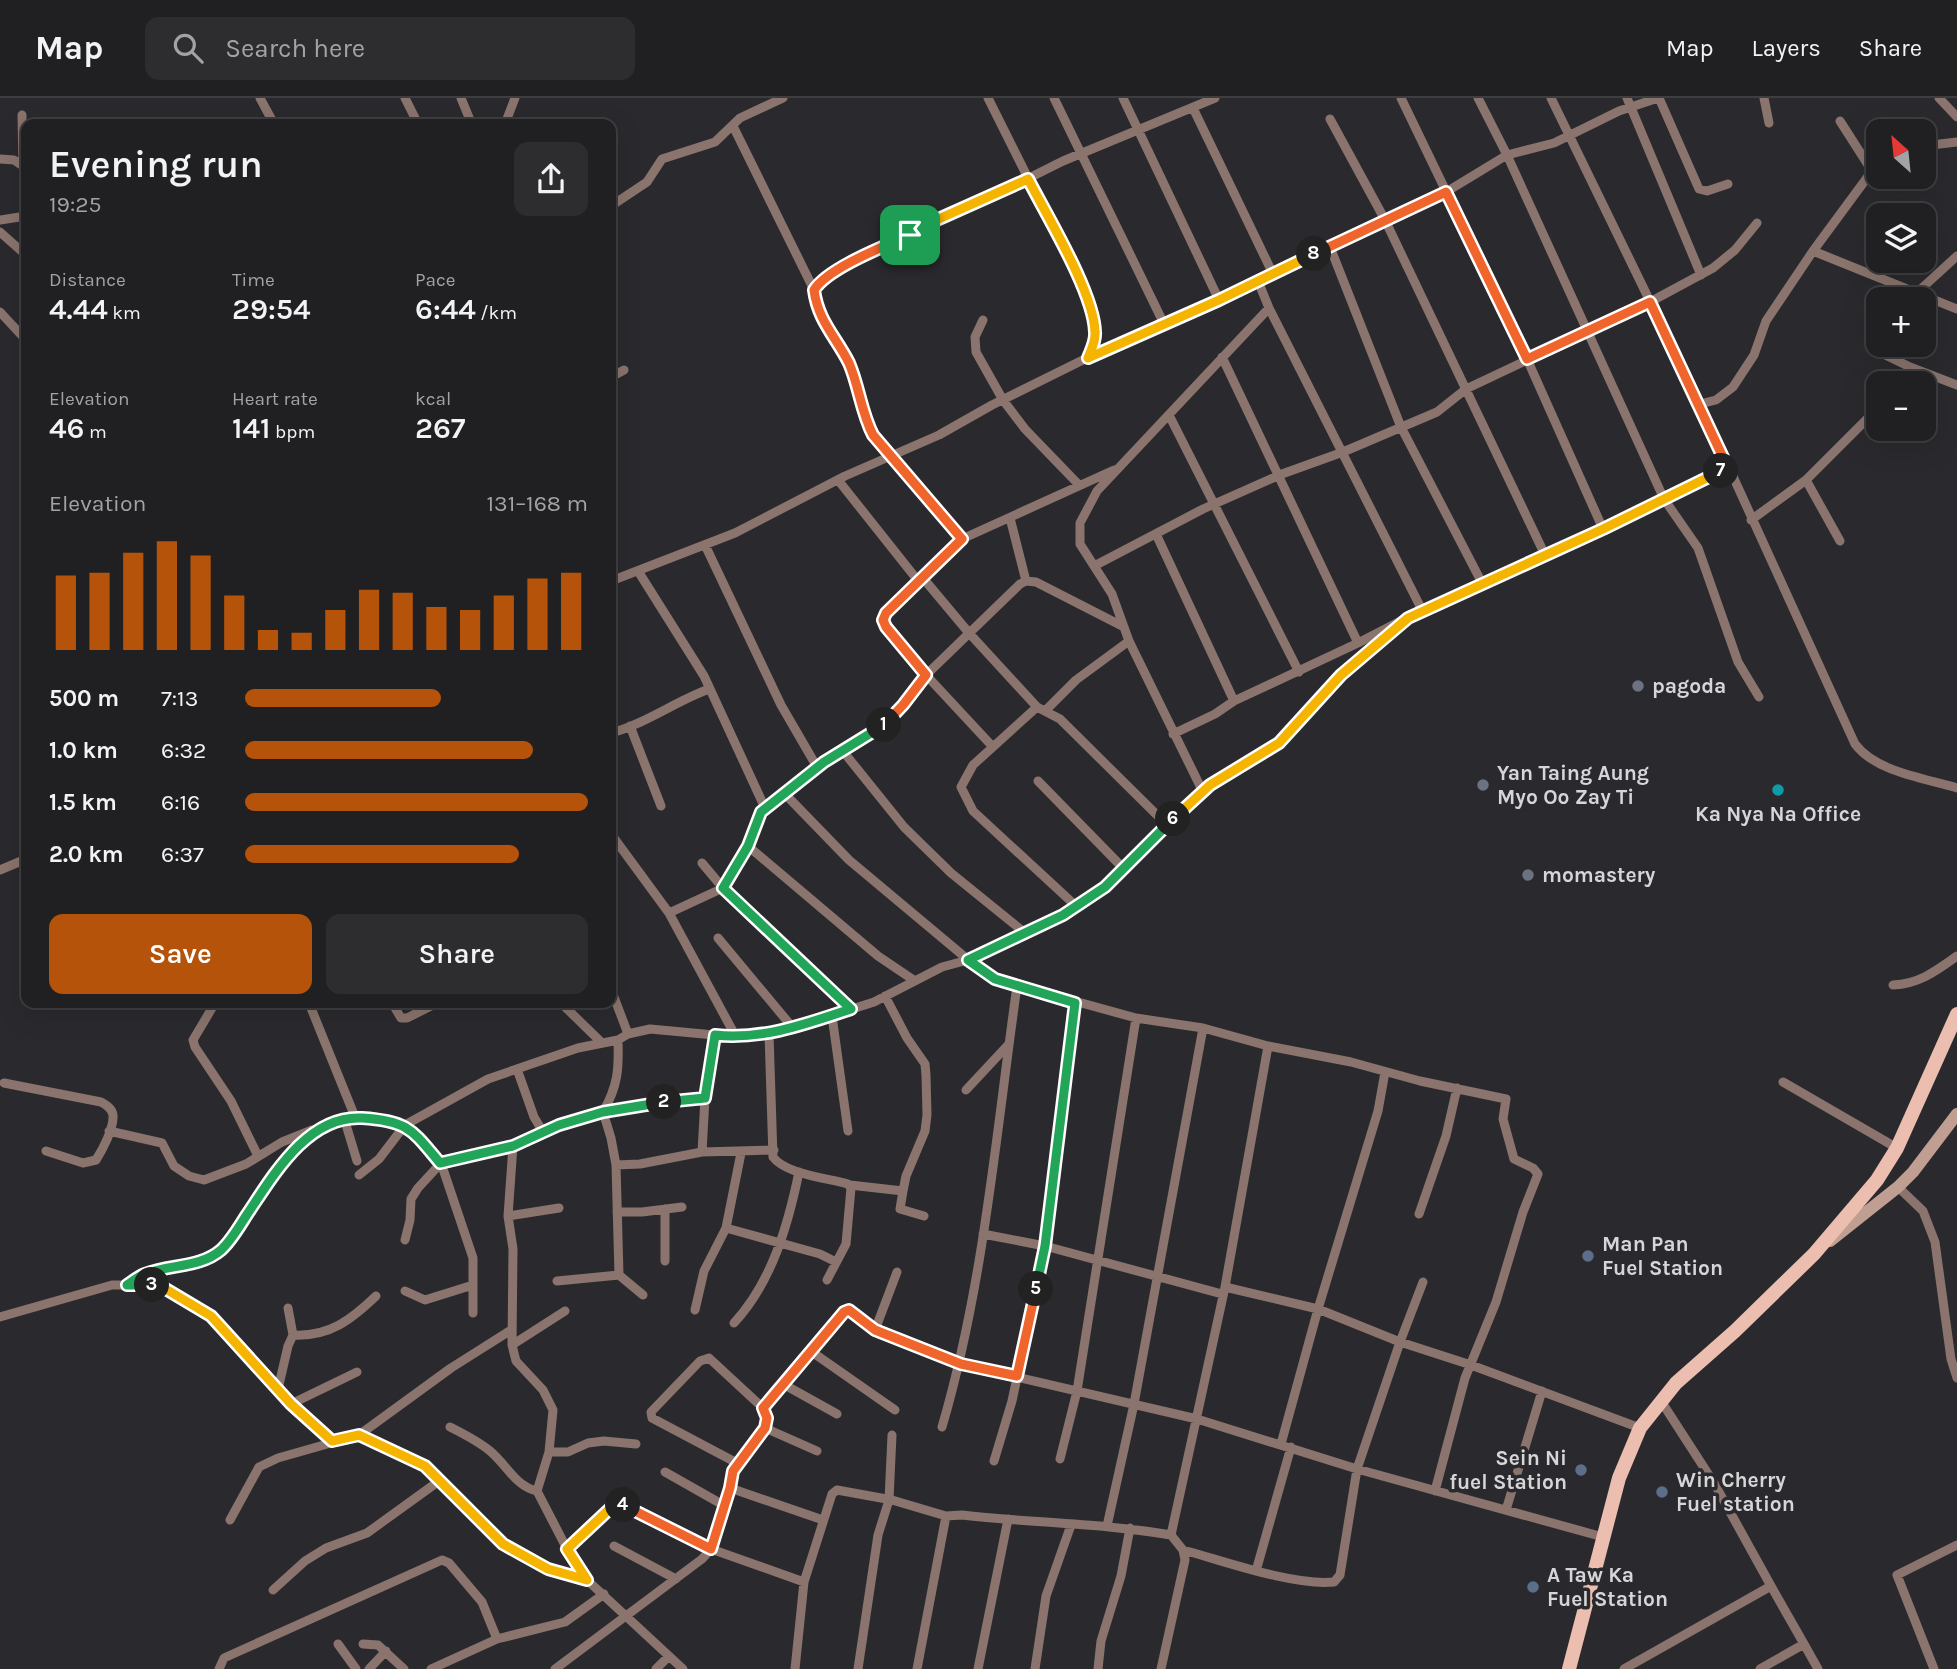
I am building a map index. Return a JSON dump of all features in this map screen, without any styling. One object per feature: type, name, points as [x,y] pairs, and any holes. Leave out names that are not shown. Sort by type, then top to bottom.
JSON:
[{"type":"main road","points":[[1569,1669],[1627,1454],[1640,1428],[1676,1382],[1735,1331],[1814,1254],[1877,1180],[1897,1148],[1957,1014]]},
{"type":"main road","points":[[1814,1254],[1898,1187],[1913,1172],[1957,1114]]},
{"type":"street","points":[[260,98],[271,119]]},
{"type":"street","points":[[405,98],[416,119]]},
{"type":"street","points":[[461,98],[470,119]]},
{"type":"street","points":[[507,119],[515,98]]},
{"type":"street","points":[[616,203],[647,182],[662,159],[715,142],[740,118],[783,98]]},
{"type":"street","points":[[988,98],[1083,288],[1094,317],[1096,336],[1088,358]]},
{"type":"street","points":[[1054,98],[1164,324]]},
{"type":"street","points":[[1123,98],[1219,300]]},
{"type":"street","points":[[814,290],[820,281],[836,271],[923,226],[1082,154],[1215,98]]},
{"type":"street","points":[[1401,98],[1527,359],[1603,529]]},
{"type":"street","points":[[1478,98],[1507,155],[1664,499],[1698,548],[1738,662],[1759,697]]},
{"type":"street","points":[[1551,98],[1700,404],[1855,744],[1862,754],[1877,764],[1957,788]]},
{"type":"street","points":[[1627,98],[1700,275]]},
{"type":"street","points":[[616,579],[735,533],[838,480],[939,435],[1088,358],[1219,300],[1446,192],[1507,155],[1554,143],[1619,111],[1658,98],[1699,189],[1707,191],[1728,184]]},
{"type":"street","points":[[1764,98],[1769,123]]},
{"type":"street","points":[[1939,98],[1957,117]]},
{"type":"street","points":[[1193,108],[1273,274]]},
{"type":"street","points":[[22,115],[22,119]]},
{"type":"street","points":[[1330,119],[1385,220],[1545,555]]},
{"type":"street","points":[[1840,121],[1866,157]]},
{"type":"street","points":[[733,126],[814,290],[826,327],[848,362],[865,419],[873,435],[962,539]]},
{"type":"street","points":[[1936,144],[1957,142]]},
{"type":"street","points":[[0,159],[14,160],[21,164]]},
{"type":"street","points":[[1700,404],[1716,400],[1733,387],[1754,355],[1766,321],[1813,251],[1866,181]]},
{"type":"street","points":[[0,220],[21,217]]},
{"type":"street","points":[[1096,565],[1278,476],[1437,412],[1466,388],[1650,302],[1700,275],[1735,250],[1757,223]]},
{"type":"street","points":[[0,232],[21,251]]},
{"type":"street","points":[[1330,247],[1401,427],[1482,583]]},
{"type":"street","points":[[1813,251],[1893,287]]},
{"type":"street","points":[[1923,287],[1957,256]]},
{"type":"street","points":[[1258,281],[1269,308],[1422,610]]},
{"type":"street","points":[[1936,303],[1957,309]]},
{"type":"street","points":[[1203,792],[1129,641],[1112,594],[1096,565],[1080,544],[1080,523],[1097,491],[1269,308]]},
{"type":"street","points":[[0,312],[21,335]]},
{"type":"street","points":[[983,320],[975,337],[976,352],[1003,400],[1025,429],[1079,485]]},
{"type":"street","points":[[1222,357],[1358,643]]},
{"type":"street","points":[[1889,357],[1957,385]]},
{"type":"street","points":[[1907,371],[1910,367]]},
{"type":"street","points":[[616,374],[624,370]]},
{"type":"street","points":[[1169,415],[1299,672]]},
{"type":"street","points":[[1751,520],[1806,480],[1866,420]]},
{"type":"street","points":[[993,747],[886,627],[883,620],[886,613],[962,539],[1118,468]]},
{"type":"street","points":[[1173,734],[1215,715],[1234,701],[1299,672],[1422,610],[1603,529],[1728,468]]},
{"type":"street","points":[[838,480],[969,633],[1041,708],[1060,719],[1167,825]]},
{"type":"street","points":[[1806,480],[1840,541]]},
{"type":"street","points":[[1010,518],[1026,581]]},
{"type":"street","points":[[1156,534],[1234,701]]},
{"type":"street","points":[[705,545],[781,705],[817,767]]},
{"type":"street","points":[[638,571],[704,676],[765,808]]},
{"type":"street","points":[[669,912],[723,888],[748,846],[761,812],[817,767],[888,723],[926,675],[1020,584],[1026,581],[1036,582],[1124,627]]},
{"type":"street","points":[[359,1175],[379,1159],[405,1125],[488,1079],[650,1029],[736,1037],[769,1034],[793,1028],[874,1002],[942,967],[968,960],[1025,933],[1076,906],[1105,887],[1203,792],[1279,743],[1341,675],[1408,618]]},
{"type":"street","points":[[1076,906],[973,811],[961,787],[974,765],[993,747],[1129,641]]},
{"type":"street","points":[[616,731],[709,689]]},
{"type":"street","points":[[631,726],[661,806]]},
{"type":"street","points":[[842,750],[904,827],[950,873],[1025,933]]},
{"type":"street","points":[[1038,781],[1123,868]]},
{"type":"street","points":[[785,793],[849,860],[968,960],[995,979],[1136,1018],[1203,1028],[1268,1046],[1351,1062],[1506,1099],[1503,1119],[1514,1159],[1533,1168],[1538,1174],[1523,1212],[1496,1303],[1465,1378],[1435,1491]]},
{"type":"street","points":[[616,841],[669,912],[736,1037]]},
{"type":"street","points":[[748,846],[878,956],[915,981]]},
{"type":"street","points":[[0,870],[21,861]]},
{"type":"street","points":[[702,863],[723,888],[851,1009]]},
{"type":"street","points":[[718,938],[793,1028]]},
{"type":"street","points":[[1893,985],[1908,985],[1925,978],[1957,956]]},
{"type":"street","points":[[943,1427],[961,1364],[983,1234],[1017,986]]},
{"type":"street","points":[[885,996],[906,1038],[925,1064],[925,1131],[902,1191],[900,1209],[924,1216]]},
{"type":"street","points":[[616,1002],[628,1034]]},
{"type":"street","points":[[994,1461],[1017,1376],[1045,1246],[1075,1003]]},
{"type":"street","points":[[212,1008],[193,1040],[195,1047],[231,1101],[258,1156]]},
{"type":"street","points":[[311,1008],[349,1118],[357,1161]]},
{"type":"street","points":[[395,1008],[401,1018],[407,1018],[427,1008]]},
{"type":"street","points":[[566,1008],[601,1042]]},
{"type":"street","points":[[832,1016],[848,1131]]},
{"type":"street","points":[[1060,1459],[1077,1391],[1136,1018]]},
{"type":"street","points":[[1107,1526],[1134,1404],[1203,1028]]},
{"type":"street","points":[[769,1034],[773,1157],[778,1163],[799,1172],[850,1185],[902,1191]]},
{"type":"street","points":[[702,1152],[705,1098],[715,1035]]},
{"type":"street","points":[[618,1040],[619,1069],[612,1095],[603,1112],[616,1165],[619,1275]]},
{"type":"street","points":[[966,1090],[1009,1044]]},
{"type":"street","points":[[1171,1535],[1223,1291],[1268,1046]]},
{"type":"street","points":[[517,1069],[534,1117],[543,1132]]},
{"type":"street","points":[[1256,1570],[1318,1308],[1378,1111],[1385,1072]]},
{"type":"street","points":[[1783,1082],[1897,1148]]},
{"type":"street","points":[[4,1083],[101,1102],[110,1108],[113,1115],[109,1130],[98,1156],[92,1162],[83,1163],[46,1151]]},
{"type":"street","points":[[1419,1214],[1446,1136],[1457,1088]]},
{"type":"street","points":[[405,1240],[411,1199],[440,1163],[513,1146],[559,1125],[603,1112],[705,1098]]},
{"type":"street","points":[[109,1130],[163,1143],[174,1166],[204,1180],[246,1164],[282,1142],[349,1118],[405,1125],[440,1163],[473,1258],[473,1313]]},
{"type":"street","points":[[127,1285],[145,1274],[207,1259],[221,1250],[293,1152],[309,1136],[327,1125]]},
{"type":"street","points":[[513,1146],[508,1216],[513,1249],[512,1345],[516,1361],[543,1390],[553,1410],[550,1452],[537,1491],[567,1549],[587,1580],[628,1615],[683,1669]]},
{"type":"street","points":[[616,1165],[640,1164],[702,1152],[774,1150]]},
{"type":"street","points":[[695,1310],[704,1271],[726,1227],[741,1153]]},
{"type":"street","points":[[734,1323],[744,1313],[760,1287],[780,1243],[799,1172]]},
{"type":"street","points":[[827,1280],[846,1244],[850,1185]]},
{"type":"street","points":[[1898,1187],[1923,1210],[1935,1242],[1951,1359],[1957,1378]]},
{"type":"street","points":[[617,1212],[682,1207]]},
{"type":"street","points":[[508,1216],[559,1208]]},
{"type":"street","points":[[665,1209],[666,1261]]},
{"type":"street","points":[[726,1227],[820,1254],[835,1262]]},
{"type":"street","points":[[983,1234],[1045,1246],[1223,1291],[1318,1308],[1400,1342],[1471,1365],[1640,1428]]},
{"type":"street","points":[[875,1330],[897,1272]]},
{"type":"street","points":[[557,1281],[619,1275],[643,1295]]},
{"type":"street","points":[[1183,1550],[1256,1570],[1322,1583],[1334,1582],[1339,1575],[1357,1469],[1423,1282]]},
{"type":"street","points":[[0,1317],[112,1285],[159,1285],[211,1316],[291,1404],[332,1441]]},
{"type":"street","points":[[405,1291],[425,1300],[473,1285]]},
{"type":"street","points":[[293,1335],[316,1334],[333,1329],[357,1314],[376,1296]]},
{"type":"street","points":[[278,1389],[293,1335],[288,1308]]},
{"type":"street","points":[[763,1408],[844,1312],[849,1310],[875,1330],[961,1364],[1197,1419],[1357,1469],[1603,1537]]},
{"type":"street","points":[[512,1345],[565,1311]]},
{"type":"street","points":[[230,1520],[259,1466],[332,1441],[359,1435],[451,1368],[511,1330]]},
{"type":"street","points":[[812,1352],[895,1410]]},
{"type":"street","points":[[555,1669],[702,1559],[711,1549],[733,1471],[765,1428],[767,1418],[763,1408],[709,1358],[700,1361],[651,1412],[652,1418],[737,1463]]},
{"type":"street","points":[[291,1404],[356,1372]]},
{"type":"street","points":[[783,1384],[837,1414]]},
{"type":"street","points":[[1506,1510],[1542,1391]]},
{"type":"street","points":[[1661,1401],[1714,1483],[1818,1669]]},
{"type":"street","points":[[450,1427],[491,1451],[517,1481],[527,1489],[537,1491]]},
{"type":"street","points":[[765,1428],[817,1451]]},
{"type":"street","points":[[359,1435],[425,1466],[503,1544],[548,1569],[587,1580]]},
{"type":"street","points":[[858,1669],[878,1535],[889,1500],[892,1435]]},
{"type":"street","points":[[550,1452],[568,1452],[588,1443],[604,1441],[636,1444]]},
{"type":"street","points":[[665,1472],[725,1506]]},
{"type":"street","points":[[273,1590],[304,1561],[326,1548],[367,1533],[439,1481]]},
{"type":"street","points":[[730,1488],[823,1520]]},
{"type":"street","points":[[795,1669],[804,1582],[832,1494],[837,1490],[889,1500],[946,1516],[1107,1526],[1171,1535],[1183,1550],[1185,1560],[1161,1669]]},
{"type":"street","points":[[567,1549],[617,1502],[711,1549],[804,1582]]},
{"type":"street","points":[[917,1669],[946,1516]]},
{"type":"street","points":[[978,1669],[1008,1519]]},
{"type":"street","points":[[1035,1669],[1046,1596],[1071,1525]]},
{"type":"street","points":[[1098,1669],[1101,1641],[1121,1576],[1130,1528]]},
{"type":"street","points":[[1934,1669],[1897,1575],[1957,1545]]},
{"type":"street","points":[[614,1546],[676,1579]]},
{"type":"street","points":[[219,1669],[224,1658],[442,1560],[449,1563],[482,1602],[497,1639]]},
{"type":"street","points":[[1623,1669],[1771,1586]]},
{"type":"street","points":[[431,1669],[497,1639],[565,1622],[604,1594]]},
{"type":"street","points":[[338,1644],[356,1669]]},
{"type":"street","points":[[363,1644],[378,1645],[404,1669]]},
{"type":"street","points":[[1760,1669],[1804,1644]]},
{"type":"street","points":[[369,1669],[386,1651]]},
{"type":"street","points":[[1573,1654],[1581,1669]]},
{"type":"street","points":[[656,1669],[668,1657]]},
{"type":"place","name":"pagoda","points":[[1638,686]]},
{"type":"place","name":"Yan Taing Aung Myo Oo Zay Ti","points":[[1483,785]]},
{"type":"place","name":"Ka Nya Na Office","points":[[1778,790]]},
{"type":"place","name":"momastery","points":[[1528,875]]},
{"type":"place","name":"Man Pan Fuel Station","points":[[1588,1256]]},
{"type":"place","name":"Sein Ni fuel Station","points":[[1581,1470]]},
{"type":"place","name":"Win Cherry Fuel station","points":[[1662,1492]]},
{"type":"place","name":"A Taw Ka Fuel Station","points":[[1533,1587]]},
{"type":"route","points":[[1028,179],[1083,288],[1094,317],[1096,336],[1088,358],[1219,300],[1446,192],[1527,359],[1650,302],[1728,468],[1603,529],[1408,618],[1341,675],[1279,743],[1210,785],[1105,887],[1063,915],[968,960],[995,979],[1075,1003],[1045,1246],[1017,1376],[961,1364],[875,1330],[849,1310],[844,1312],[763,1408],[767,1418],[765,1428],[733,1471],[711,1549],[617,1502],[567,1549],[587,1580],[548,1569],[503,1544],[425,1466],[359,1435],[332,1441],[291,1404],[211,1316],[159,1285],[127,1285],[145,1274],[207,1259],[221,1250],[293,1152],[309,1136],[344,1118],[373,1118],[405,1125],[440,1163],[513,1146],[559,1125],[603,1112],[705,1098],[715,1035],[736,1037],[769,1034],[851,1009],[723,888],[748,846],[761,812],[824,762],[888,723],[926,675],[883,620],[886,613],[962,539],[873,435],[865,419],[848,362],[826,327],[815,300],[814,290],[820,281],[836,271],[910,235],[923,226],[1028,179]]}]
